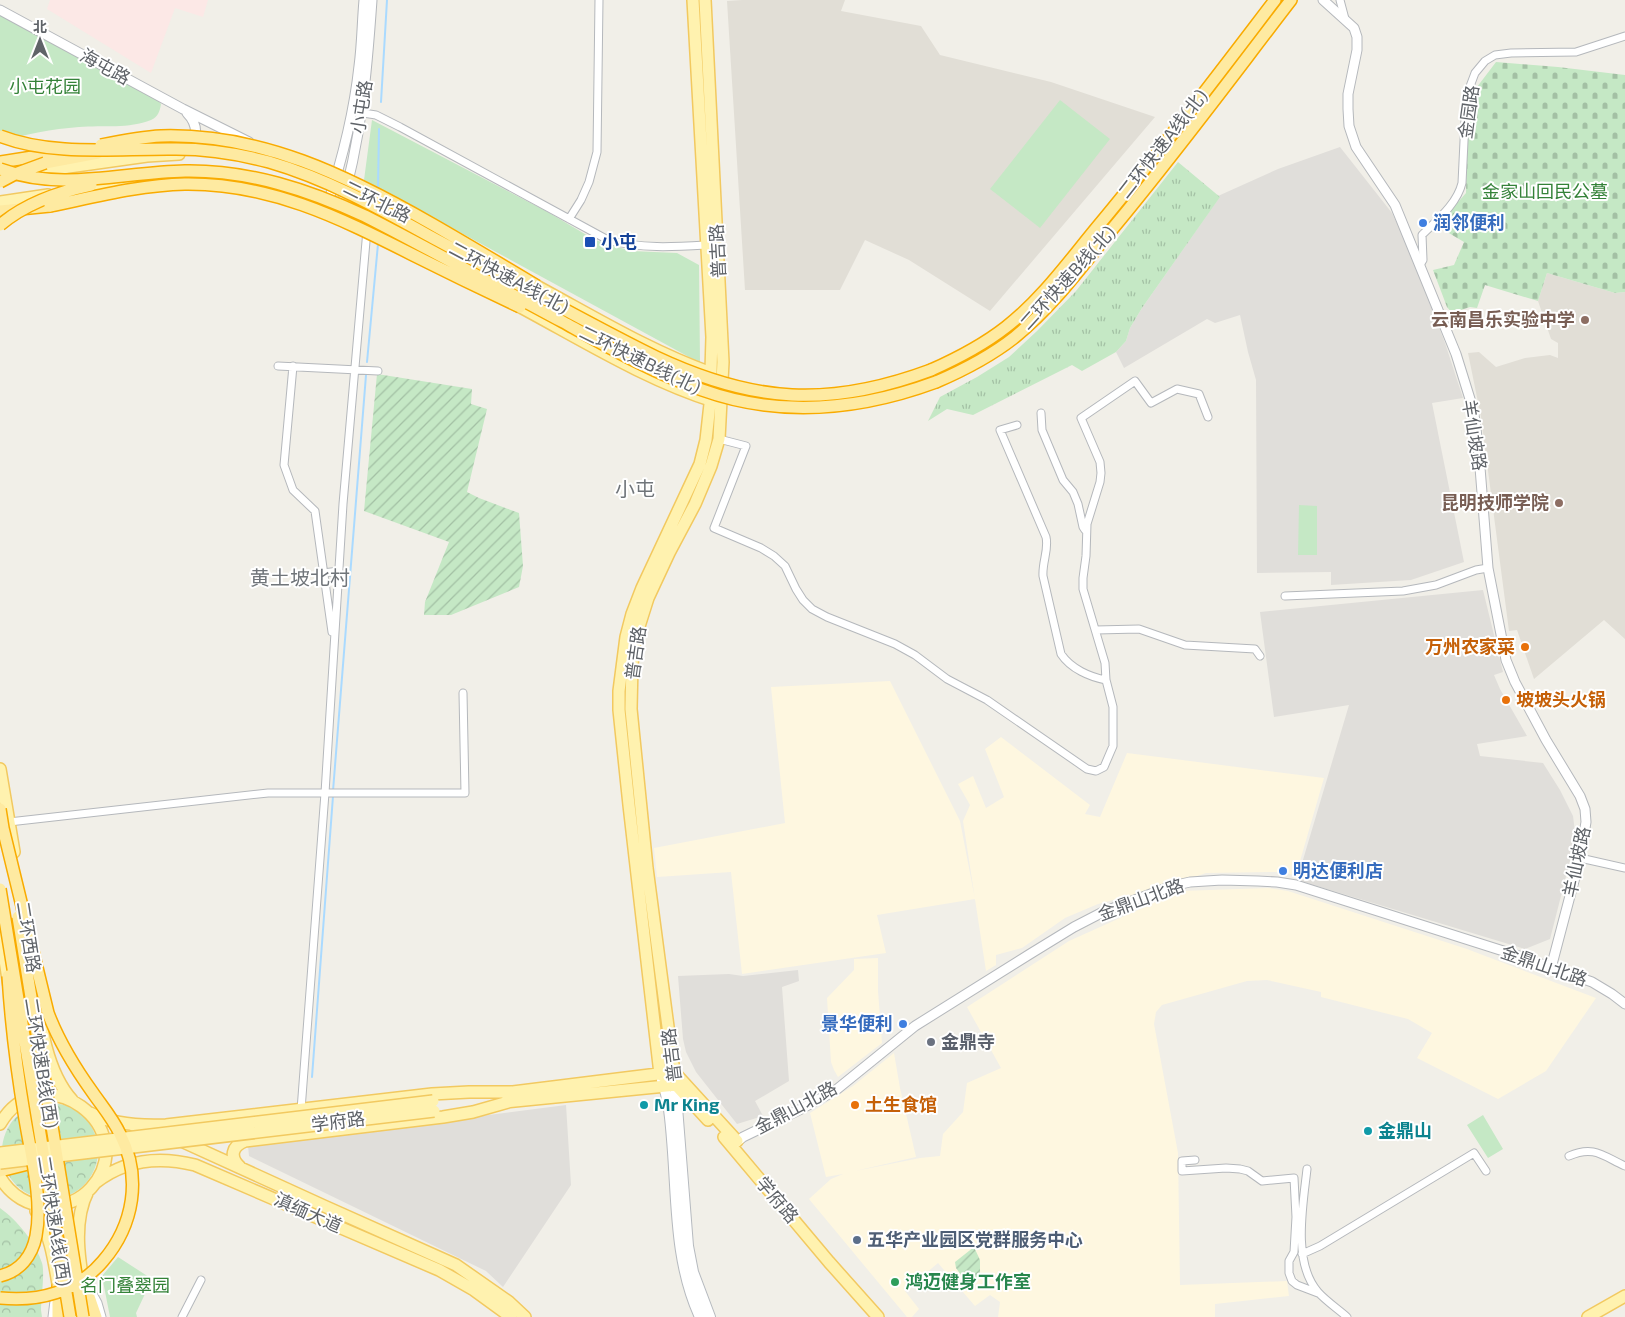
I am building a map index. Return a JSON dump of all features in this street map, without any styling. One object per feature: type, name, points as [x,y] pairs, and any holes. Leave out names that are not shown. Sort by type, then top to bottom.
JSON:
[{"type":"highway","name":"二环快速A线(北)","points":[[144,150],[192,149],[238,155],[269,162],[318,179],[372,205],[656,357],[696,375],[757,392],[828,395],[866,389],[931,370],[963,355],[993,337],[1020,315],[1057,276],[1132,185],[1275,0]]},
{"type":"highway","name":"二环快速B线(北)","points":[[146,174],[184,171],[226,173],[274,182],[327,199],[386,226],[651,369],[692,386],[730,399],[767,406],[793,408],[836,407],[868,402],[936,382],[969,366],[1000,347],[1028,324],[1054,298],[1143,193],[1291,0]]},
{"type":"highway","points":[[0,136],[28,144],[62,148],[144,150]]},
{"type":"highway","points":[[0,162],[134,139],[177,136],[241,142],[289,155],[341,175],[398,204],[656,357]]},
{"type":"highway","points":[[0,182],[32,167],[57,160],[99,153],[144,150]]},
{"type":"highway","points":[[0,169],[30,177],[62,180],[98,179],[146,174]]},
{"type":"highway","points":[[0,225],[22,210],[48,197],[89,185],[146,174]]},
{"type":"highway","points":[[0,211],[50,206],[172,184],[218,185],[271,194],[304,204],[347,222],[504,300],[651,369]]},
{"type":"highway","points":[[0,216],[19,210]]},
{"type":"highway","name":"二环快速B线(西)","points":[[0,809],[6,825],[83,1317]]},
{"type":"highway","points":[[0,1298],[26,1298],[52,1294],[68,1288],[90,1274],[108,1254],[124,1228],[130,1209],[133,1182],[130,1157],[121,1135],[72,1062],[51,1021],[6,825]]},
{"type":"highway","name":"二环快速A线(西)","points":[[0,889],[2,924],[70,1317]]},
{"type":"highway","points":[[0,1276],[18,1268],[29,1254],[36,1234],[38,1215],[37,1192],[14,1050],[2,924]]},
{"type":"highway","points":[[0,1171],[82,1153]]},
{"type":"highway","points":[[84,1282],[96,1317]]},
{"type":"highway","points":[[58,1287],[58,1317]]},
{"type":"main road","name":"普吉路","points":[[694,0],[712,337],[717,375],[716,402],[719,439],[711,466],[695,504],[648,598],[636,636],[632,664],[631,709],[647,868],[674,1072],[670,1086],[670,1112],[680,1246],[686,1276],[700,1317]]},
{"type":"main road","name":"普吉路","points":[[705,0],[723,362],[717,375]]},
{"type":"main road","name":"二环北路","points":[[0,176],[147,156],[181,154],[215,154],[257,160],[298,170],[333,181],[395,210],[645,344],[686,364],[717,375]]},
{"type":"main road","name":"二环北路","points":[[0,202],[150,182],[198,179],[229,181],[291,194],[326,206],[368,224],[634,367],[676,387],[716,402]]},
{"type":"main road","name":"普吉路","points":[[660,1074],[620,719],[621,663],[626,637],[638,597],[700,464],[716,402]]},
{"type":"main road","name":"二环西路","points":[[0,769],[6,825],[46,1043],[53,1067],[64,1091],[72,1100]]},
{"type":"main road","name":"二环西路","points":[[2,924],[17,1042],[17,1091],[13,1108]]},
{"type":"main road","points":[[14,1014],[20,1021],[29,1022],[37,1017],[39,1010]]},
{"type":"main road","name":"学府路","points":[[0,1153],[511,1097],[674,1072],[735,1143],[829,1262],[878,1317]]},
{"type":"main road","name":"学府路","points":[[660,1074],[670,1086],[735,1143]]},
{"type":"main road","name":"普吉路","points":[[670,1086],[688,1246],[693,1272],[710,1317]]},
{"type":"main road","name":"学府路","points":[[90,1113],[110,1120],[133,1124],[166,1126],[439,1093],[476,1091],[511,1097],[670,1086]]},
{"type":"main road","points":[[1,1122],[13,1108],[26,1100],[42,1096],[58,1096],[72,1100],[90,1113],[102,1131],[105,1146],[102,1168],[82,1206],[79,1227],[80,1256],[89,1317]]},
{"type":"main road","points":[[241,1168],[232,1155],[234,1149],[242,1142],[443,1117],[479,1110],[511,1097]]},
{"type":"main road","name":"学府路","points":[[0,1163],[433,1106]]},
{"type":"main road","points":[[258,1115],[253,1118],[251,1127],[254,1135],[262,1139]]},
{"type":"main road","name":"滇缅大道","points":[[133,1124],[177,1139],[456,1265],[509,1302],[525,1317]]},
{"type":"main road","name":"滇缅大道","points":[[28,1202],[44,1206],[61,1205],[76,1199],[92,1186],[119,1169],[141,1162],[167,1160],[195,1165],[439,1270],[474,1290],[511,1317]]},
{"type":"main road","points":[[0,1177],[4,1186],[28,1202],[40,1217],[46,1232],[63,1317]]},
{"type":"main road","points":[[58,1287],[61,1280],[69,1275],[78,1276],[84,1282]]},
{"type":"main road","points":[[1588,1317],[1625,1296]]},
{"type":"street","name":"小屯路","points":[[326,206],[348,133],[360,66],[364,0]]},
{"type":"street","name":"小屯路","points":[[340,212],[362,113],[368,70],[372,0]]},
{"type":"street","points":[[570,219],[589,182],[597,152],[599,0]]},
{"type":"street","points":[[1340,0],[1345,19]]},
{"type":"street","name":"羊仙坡路","points":[[1326,3],[1354,28],[1357,37],[1357,50],[1348,94],[1349,126],[1356,147],[1395,204],[1456,354],[1475,420],[1488,568],[1506,660],[1524,699],[1580,796],[1585,809],[1586,822],[1580,858],[1551,968]]},
{"type":"street","name":"海屯路","points":[[0,10],[183,109],[333,181]]},
{"type":"street","name":"金园路","points":[[1420,264],[1424,260],[1422,235],[1460,192],[1464,120],[1468,89],[1475,73],[1485,61],[1495,55],[1511,53],[1576,52],[1625,36]]},
{"type":"street","points":[[181,154],[191,147],[196,134],[193,119],[183,109]]},
{"type":"street","points":[[362,113],[376,115],[400,127],[608,240],[627,245],[671,248],[707,245]]},
{"type":"street","points":[[301,1110],[326,793],[339,571],[354,369],[368,224]]},
{"type":"street","points":[[278,366],[378,371]]},
{"type":"street","points":[[293,366],[284,466],[293,490],[315,511],[333,640]]},
{"type":"street","points":[[719,439],[746,446],[714,528],[761,548],[774,556],[785,566],[796,589],[812,609],[827,617],[895,644],[915,655],[947,679],[986,700],[1086,769],[1096,771],[1104,767],[1113,746],[1113,708],[1106,680],[1105,663],[1083,589],[1087,524],[1101,473],[1100,462],[1081,418],[1135,381],[1151,403],[1177,389],[1199,394],[1208,417]]},
{"type":"street","points":[[1041,413],[1042,430],[1063,480],[1078,504],[1083,527],[1087,533]]},
{"type":"street","points":[[1017,425],[1000,430],[1046,537],[1048,545],[1042,568],[1042,576],[1061,654],[1087,675],[1106,680]]},
{"type":"street","points":[[1285,596],[1403,591],[1436,585],[1476,570],[1488,568]]},
{"type":"street","points":[[323,573],[339,571]]},
{"type":"street","points":[[1096,630],[1139,629],[1185,644],[1255,649],[1260,656]]},
{"type":"street","points":[[6,825],[268,793],[465,793],[463,693]]},
{"type":"street","points":[[1580,858],[1625,868]]},
{"type":"street","name":"金鼎山北路","points":[[735,1143],[743,1137],[836,1090],[915,1026],[1074,927],[1104,912],[1172,886],[1190,882],[1222,880],[1258,881],[1296,885],[1519,956],[1592,982],[1625,1004]]},
{"type":"street","points":[[1568,1156],[1577,1152],[1590,1151],[1600,1153],[1625,1166]]},
{"type":"street","points":[[1302,1254],[1320,1246],[1474,1153],[1486,1171]]},
{"type":"street","points":[[1195,1160],[1182,1161],[1182,1171],[1233,1169],[1248,1171],[1262,1181],[1294,1178],[1294,1252],[1289,1261],[1289,1273],[1292,1281],[1297,1285],[1318,1293],[1347,1317]]},
{"type":"street","points":[[1306,1169],[1302,1254],[1304,1264],[1318,1293]]},
{"type":"street","points":[[182,1317],[201,1280]]},
{"type":"street","points":[[84,1282],[94,1296],[102,1317]]},
{"type":"street","points":[[52,1317],[58,1287]]},
{"type":"shaded area","points":[[50,0],[208,0],[203,17],[175,8],[151,73],[47,9]]},
{"type":"shaded area","points":[[845,0],[841,11],[921,26],[940,55],[1051,82],[1155,117],[990,311],[909,260],[865,240],[840,290],[745,290],[727,1]]},
{"type":"shaded area","points":[[1340,147],[1392,213],[1409,248],[1445,343],[1463,398],[1432,403],[1464,562],[1411,580],[1331,585],[1331,572],[1257,573],[1256,380],[1240,315],[1215,323],[1207,319],[1124,368],[1116,352],[1126,341],[1130,328],[1142,308],[1219,198],[1218,196],[1278,169]]},
{"type":"shaded area","name":"昆明技师学院","points":[[1547,273],[1615,293],[1625,292],[1625,639],[1604,620],[1534,679],[1517,630],[1509,631],[1481,417],[1468,353],[1479,352],[1496,367],[1525,358],[1550,355],[1558,358],[1558,343],[1551,339],[1538,301]]},
{"type":"shaded area","points":[[1483,590],[1503,672],[1494,675],[1527,736],[1477,744],[1480,756],[1543,763],[1573,816],[1575,832],[1572,853],[1550,939],[1525,949],[1297,880],[1349,705],[1274,717],[1260,612]]},
{"type":"shaded area","points":[[890,681],[960,821],[975,899],[877,915],[886,953],[742,974],[731,872],[657,877],[654,848],[785,823],[771,687]]},
{"type":"shaded area","points":[[1001,737],[1090,805],[1085,814],[1100,817],[1127,753],[1324,778],[1296,875],[1276,872],[1206,873],[1119,903],[1117,899],[1098,904],[1065,918],[1022,948],[996,955],[996,965],[986,971],[963,821],[970,805],[958,784],[973,776],[986,808],[1004,797],[985,749]]},
{"type":"shaded area","points":[[1269,888],[1288,891],[1467,949],[1596,998],[1546,1071],[1498,1099],[1417,1058],[1432,1033],[1408,1019],[1321,997],[1321,992],[1267,980],[1247,981],[1162,1005],[1156,1012],[1154,1024],[1178,1153],[1180,1285],[1287,1281],[1289,1296],[1215,1304],[1215,1317],[998,1317],[1000,1302],[990,1295],[975,1306],[938,1263],[905,1291],[919,1309],[912,1317],[907,1317],[809,1199],[831,1179],[843,1174],[826,1177],[810,1113],[853,1086],[894,1053],[916,1157],[855,1171],[920,1158],[940,1156],[943,1134],[963,1112],[967,1083],[1001,1068],[967,1007],[1069,941],[1180,891]]},
{"type":"shaded area","points":[[878,958],[878,991],[882,1043],[838,1077],[831,1062],[827,998],[854,970],[854,959]]},
{"type":"shaded area","points":[[798,970],[799,981],[782,987],[789,1081],[755,1101],[763,1116],[737,1124],[696,1072],[686,1052],[683,1039],[678,976],[729,974],[743,976]]},
{"type":"shaded area","points":[[566,1105],[571,1185],[503,1287],[486,1271],[249,1156],[248,1146]]},
{"type":"green space","name":"小屯花园","points":[[0,12],[156,98],[161,104],[157,115],[151,120],[134,125],[59,129],[29,134],[0,142]]},
{"type":"green space","name":"金家山回民公墓","points":[[1496,62],[1625,75],[1625,292],[1615,293],[1547,273],[1538,301],[1485,285],[1477,308],[1470,307],[1452,313],[1447,307],[1433,270],[1454,265],[1464,242],[1437,226],[1466,193],[1467,138],[1474,91]]},
{"type":"green space","points":[[1060,100],[1110,139],[1040,228],[990,189]]},
{"type":"green space","points":[[372,120],[546,211],[595,240],[631,251],[677,253],[699,265],[700,363],[364,180]]},
{"type":"green space","points":[[1178,162],[1220,197],[1142,308],[1130,328],[1126,341],[1116,352],[1082,371],[1072,365],[973,415],[947,409],[928,421],[940,397],[1009,357],[1076,291]]},
{"type":"green space","points":[[377,374],[472,389],[471,404],[487,409],[467,492],[519,513],[523,566],[519,587],[451,615],[424,615],[425,602],[449,542],[364,511]]},
{"type":"green space","points":[[1299,505],[1317,506],[1317,555],[1298,555]]},
{"type":"green space","points":[[50,1103],[68,1106],[84,1117],[95,1133],[98,1151],[95,1169],[84,1185],[68,1196],[50,1199],[32,1196],[16,1185],[5,1169],[2,1151],[5,1133],[16,1117],[32,1106]]},
{"type":"green space","points":[[1483,1115],[1503,1149],[1488,1158],[1467,1125]]},
{"type":"green space","points":[[0,1208],[25,1232],[39,1255],[43,1273],[42,1317],[0,1317]]},
{"type":"green space","points":[[974,1247],[980,1260],[980,1278],[968,1285],[956,1268],[955,1262]]},
{"type":"green space","name":"名门叠翠园","points":[[118,1257],[152,1279],[136,1313],[137,1317],[110,1317],[102,1276]]},
{"type":"waterway","points":[[381,102],[387,0]]},
{"type":"waterway","points":[[378,187],[379,129]]},
{"type":"waterway","points":[[367,362],[378,244]]},
{"type":"waterway","points":[[333,791],[366,375]]},
{"type":"waterway","points":[[312,1077],[333,796]]},
{"type":"place","name":"润邻便利","points":[[1423,223]]},
{"type":"place","name":"小屯","points":[[590,242]]},
{"type":"place","name":"云南昌乐实验中学","points":[[1585,320]]},
{"type":"place","name":"昆明技师学院","points":[[1559,503]]},
{"type":"place","name":"万州农家菜","points":[[1525,647]]},
{"type":"place","name":"坡坡头火锅","points":[[1506,700]]},
{"type":"place","name":"明达便利店","points":[[1283,871]]},
{"type":"place","name":"景华便利","points":[[903,1024]]},
{"type":"place","name":"金鼎寺","points":[[931,1042]]},
{"type":"place","name":"Mr King","points":[[644,1105]]},
{"type":"place","name":"土生食馆","points":[[855,1105]]},
{"type":"place","name":"金鼎山","points":[[1368,1131]]},
{"type":"place","name":"五华产业园区党群服务中心","points":[[857,1240]]},
{"type":"place","name":"鸿迈健身工作室","points":[[895,1282]]},
{"type":"district","name":"小屯","points":[[635,489]]},
{"type":"district","name":"黄土坡北村","points":[[300,578]]}]
